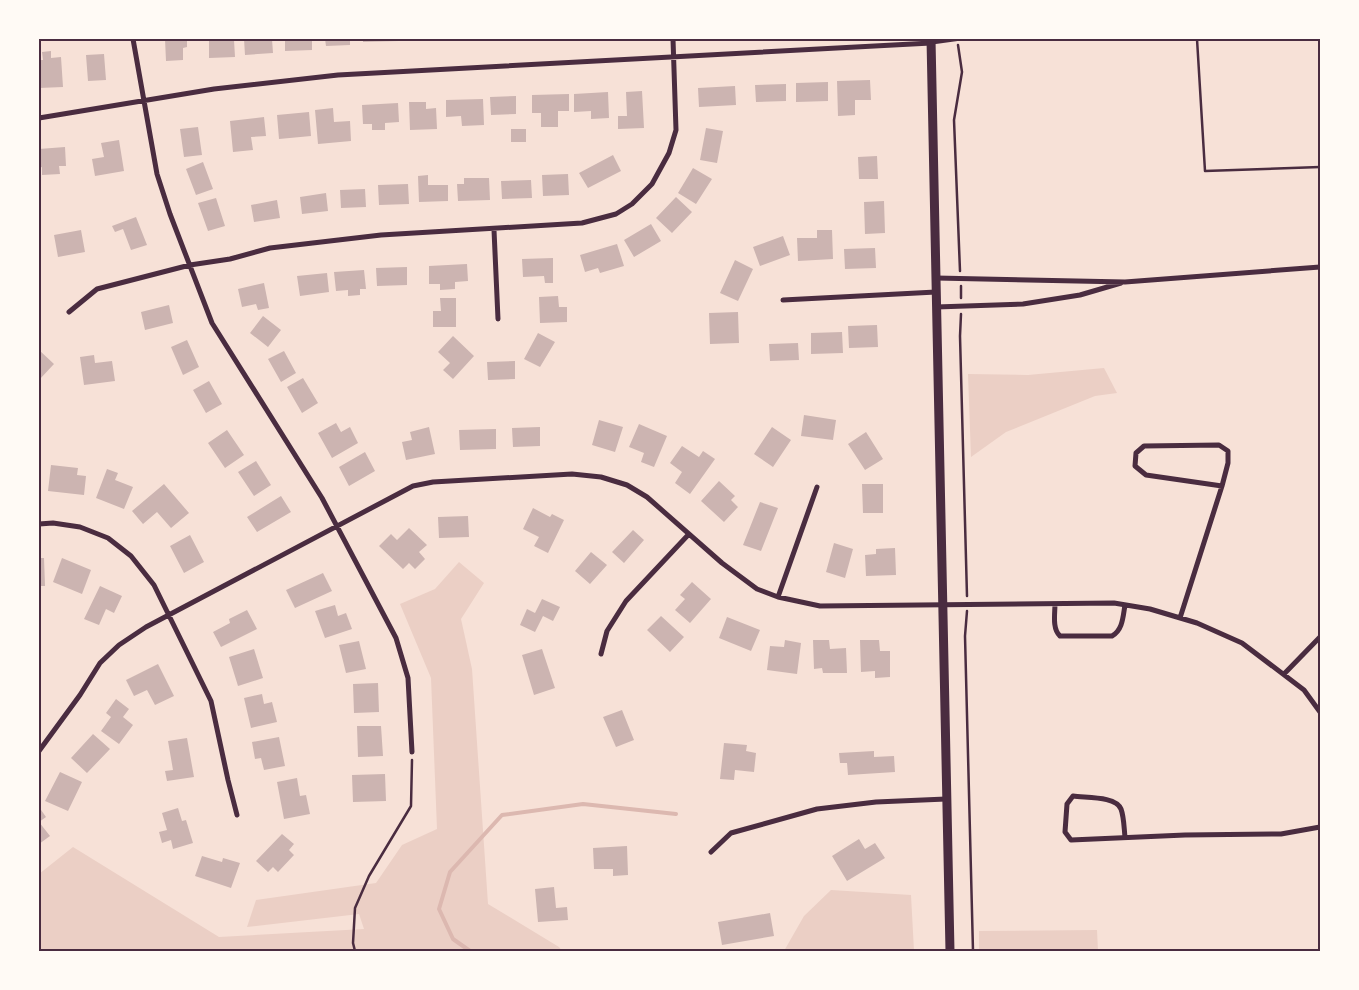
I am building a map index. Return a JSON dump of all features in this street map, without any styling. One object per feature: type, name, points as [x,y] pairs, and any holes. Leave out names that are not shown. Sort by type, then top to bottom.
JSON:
[{"type":"main road","points":[[931,41],[950,951]]},
{"type":"street","points":[[133,39],[157,174],[212,323],[322,498],[396,638],[408,678],[412,752]]},
{"type":"street","points":[[69,312],[97,289],[190,265],[230,259],[270,248],[381,235],[582,224],[616,214],[632,204],[652,184],[669,153],[676,130],[673,39]]},
{"type":"street","points":[[39,118],[214,90],[338,75],[931,41]]},
{"type":"street","points":[[494,230],[498,320]]},
{"type":"street","points":[[936,278],[1125,282],[1320,267]]},
{"type":"street","points":[[936,307],[1024,304],[1080,295],[1125,282]]},
{"type":"street","points":[[784,300],[936,292]]},
{"type":"street","points":[[1180,618],[1222,486],[1228,463],[1228,451],[1219,445],[1144,446],[1136,453],[1135,466],[1146,475],[1222,486]]},
{"type":"street","points":[[39,750],[80,695],[100,663],[119,645],[146,627],[413,486],[432,482],[572,474],[601,477],[627,485],[646,497],[722,563],[757,589],[778,597],[820,606],[1114,603],[1150,610],[1197,623],[1242,643],[1304,690],[1320,712]]},
{"type":"street","points":[[778,597],[817,487]]},
{"type":"street","points":[[39,524],[80,527],[108,538],[131,556],[154,585],[211,701],[237,815]]},
{"type":"street","points":[[601,654],[607,631],[626,600],[689,534]]},
{"type":"street","points":[[1055,604],[1055,628],[1060,636],[1112,636],[1120,629],[1125,605]]},
{"type":"street","points":[[1284,674],[1320,637]]},
{"type":"street","points":[[1125,837],[1122,810],[1118,802],[1110,799],[1073,796],[1067,804],[1065,832],[1071,840],[1281,834],[1320,827]]},
{"type":"street","points":[[711,852],[731,833],[817,809],[876,802],[946,799]]},
{"type":"lane","points":[[931,41],[959,39]]},
{"type":"path","points":[[959,39],[962,72],[954,120],[958,259],[961,279],[960,336],[967,604],[965,636],[973,951]]},
{"type":"path","points":[[1197,39],[1205,171],[1320,167]]},
{"type":"path","points":[[355,951],[353,943],[354,908],[369,876],[411,806],[412,752]]},
{"type":"shaded area","points":[[1104,368],[1117,393],[1095,396],[1006,432],[971,457],[968,374],[1028,375]]},
{"type":"shaded area","points":[[459,562],[484,583],[461,619],[472,669],[488,904],[559,947],[562,951],[39,951],[39,874],[73,847],[219,937],[364,929],[359,914],[247,927],[256,900],[376,883],[402,845],[437,829],[431,678],[400,604],[435,589]]},
{"type":"shaded area","points":[[831,890],[911,895],[914,951],[784,951],[804,916]]},
{"type":"shaded area","points":[[1097,930],[1098,951],[979,951],[979,931]]},
{"type":"building","points":[[165,39],[187,39],[187,47],[183,48],[183,60],[166,61]]},
{"type":"building","points":[[244,39],[272,39],[273,53],[245,55]]},
{"type":"building","points":[[285,39],[312,39],[312,50],[285,51]]},
{"type":"building","points":[[325,39],[350,39],[350,45],[326,46]]},
{"type":"building","points":[[363,39],[399,39],[399,41],[363,42]]},
{"type":"building","points":[[234,40],[235,57],[209,58],[209,41]]},
{"type":"building","points":[[51,51],[51,58],[61,57],[63,87],[39,88],[39,60],[43,60],[42,52]]},
{"type":"building","points":[[104,54],[106,80],[88,81],[86,55]]},
{"type":"building","points":[[870,80],[871,100],[855,100],[855,115],[838,116],[837,81]]},
{"type":"building","points":[[828,82],[828,101],[796,102],[796,83]]},
{"type":"building","points":[[786,84],[786,101],[756,102],[755,85]]},
{"type":"building","points":[[735,86],[736,105],[699,107],[698,88]]},
{"type":"building","points":[[642,91],[644,128],[618,129],[618,116],[627,116],[626,92]]},
{"type":"building","points":[[608,92],[609,118],[591,119],[591,111],[574,112],[574,94]]},
{"type":"building","points":[[569,94],[569,111],[558,111],[558,127],[541,127],[541,113],[532,113],[532,95]]},
{"type":"building","points":[[516,96],[516,114],[491,115],[490,97]]},
{"type":"building","points":[[483,99],[484,125],[462,126],[461,116],[446,117],[446,100]]},
{"type":"building","points":[[409,102],[426,102],[426,109],[436,108],[437,129],[410,130]]},
{"type":"building","points":[[398,103],[399,122],[385,123],[385,130],[372,130],[372,124],[363,124],[362,105]]},
{"type":"building","points":[[333,108],[334,122],[350,121],[351,141],[318,144],[315,110]]},
{"type":"building","points":[[309,112],[311,136],[279,139],[277,115]]},
{"type":"building","points":[[264,117],[266,136],[251,137],[253,150],[233,152],[230,121]]},
{"type":"building","points":[[198,127],[202,155],[184,157],[180,129]]},
{"type":"building","points":[[706,128],[723,131],[717,163],[700,160]]},
{"type":"building","points":[[511,129],[526,129],[526,142],[511,142]]},
{"type":"building","points":[[119,140],[124,171],[95,176],[92,159],[104,157],[101,143]]},
{"type":"building","points":[[65,147],[66,166],[59,166],[60,174],[42,175],[42,167],[39,168],[39,149]]},
{"type":"building","points":[[613,155],[621,171],[588,188],[579,173]]},
{"type":"building","points":[[877,156],[878,179],[859,179],[858,157]]},
{"type":"building","points":[[203,162],[213,189],[196,195],[186,169]]},
{"type":"building","points":[[693,168],[712,179],[696,204],[678,193]]},
{"type":"building","points":[[568,174],[569,195],[543,196],[542,175]]},
{"type":"building","points":[[428,175],[428,185],[448,185],[448,201],[419,202],[418,176]]},
{"type":"building","points":[[464,178],[489,178],[490,200],[458,201],[457,184],[464,184]]},
{"type":"building","points":[[531,180],[532,198],[502,199],[501,181]]},
{"type":"building","points":[[408,184],[409,204],[379,205],[378,185]]},
{"type":"building","points":[[365,189],[366,207],[341,208],[340,190]]},
{"type":"building","points":[[326,193],[328,211],[302,214],[300,197]]},
{"type":"building","points":[[676,197],[692,212],[672,233],[656,218]]},
{"type":"building","points":[[216,198],[225,226],[208,231],[198,203]]},
{"type":"building","points":[[277,200],[280,218],[254,222],[251,205]]},
{"type":"building","points":[[884,201],[885,233],[865,234],[864,202]]},
{"type":"building","points":[[136,217],[147,245],[131,250],[123,229],[115,232],[112,226]]},
{"type":"building","points":[[651,224],[661,241],[634,257],[624,240]]},
{"type":"building","points":[[81,230],[85,252],[58,257],[54,235]]},
{"type":"building","points":[[817,230],[832,230],[833,259],[798,261],[797,238],[817,238]]},
{"type":"building","points":[[783,236],[790,255],[760,266],[753,247]]},
{"type":"building","points":[[617,244],[624,266],[600,273],[598,268],[585,272],[580,255]]},
{"type":"building","points":[[875,248],[876,268],[845,269],[844,249]]},
{"type":"building","points":[[553,258],[553,283],[545,283],[544,276],[523,277],[522,259]]},
{"type":"building","points":[[735,260],[753,269],[738,301],[720,293]]},
{"type":"building","points":[[467,264],[468,281],[455,282],[455,289],[440,290],[440,284],[429,284],[429,266]]},
{"type":"building","points":[[407,267],[407,285],[377,286],[376,268]]},
{"type":"building","points":[[364,270],[366,289],[360,289],[360,295],[348,296],[348,290],[336,291],[334,272]]},
{"type":"building","points":[[327,273],[329,292],[300,296],[297,276]]},
{"type":"building","points":[[264,283],[269,308],[258,310],[256,304],[242,307],[238,289]]},
{"type":"building","points":[[558,296],[559,307],[567,307],[567,322],[540,323],[539,297]]},
{"type":"building","points":[[440,298],[456,298],[456,327],[433,327],[433,311],[441,311]]},
{"type":"building","points":[[169,305],[173,323],[145,330],[141,312]]},
{"type":"building","points":[[738,312],[739,343],[710,344],[709,313]]},
{"type":"building","points":[[263,316],[281,330],[268,347],[250,333]]},
{"type":"building","points":[[877,325],[878,347],[849,348],[848,326]]},
{"type":"building","points":[[842,332],[843,353],[811,354],[811,333]]},
{"type":"building","points":[[538,333],[555,342],[540,367],[524,359]]},
{"type":"building","points":[[453,336],[474,356],[453,379],[443,370],[450,363],[438,352]]},
{"type":"building","points":[[187,340],[199,367],[183,375],[171,347]]},
{"type":"building","points":[[798,343],[799,360],[770,361],[769,344]]},
{"type":"building","points":[[39,350],[54,364],[39,380]]},
{"type":"building","points":[[284,351],[296,373],[281,382],[268,359]]},
{"type":"building","points":[[94,355],[95,363],[112,361],[115,381],[84,385],[80,357]]},
{"type":"building","points":[[515,361],[515,379],[488,380],[487,362]]},
{"type":"building","points":[[303,378],[318,403],[302,413],[287,387]]},
{"type":"building","points":[[209,381],[222,404],[206,413],[193,390]]},
{"type":"building","points":[[804,415],[836,420],[833,440],[801,436]]},
{"type":"building","points":[[599,420],[623,427],[615,452],[592,445]]},
{"type":"building","points":[[336,423],[341,432],[350,427],[358,443],[332,458],[318,433]]},
{"type":"building","points":[[639,424],[667,436],[654,467],[641,462],[644,453],[629,447]]},
{"type":"building","points":[[429,427],[435,454],[406,460],[402,442],[412,440],[410,432]]},
{"type":"building","points":[[540,427],[540,446],[513,447],[512,428]]},
{"type":"building","points":[[772,427],[791,440],[773,467],[754,454]]},
{"type":"building","points":[[496,429],[496,449],[460,450],[459,430]]},
{"type":"building","points":[[227,430],[244,455],[225,468],[208,443]]},
{"type":"building","points":[[866,432],[883,459],[865,470],[848,444]]},
{"type":"building","points":[[682,446],[699,457],[703,451],[715,459],[690,494],[675,483],[682,472],[670,463]]},
{"type":"building","points":[[365,452],[375,471],[349,486],[339,467]]},
{"type":"building","points":[[256,461],[271,485],[254,496],[238,472]]},
{"type":"building","points":[[51,465],[78,468],[77,475],[86,476],[84,495],[48,491]]},
{"type":"building","points":[[107,469],[118,473],[115,480],[133,487],[124,509],[96,498]]},
{"type":"building","points":[[719,481],[735,496],[731,500],[738,507],[724,522],[701,501]]},
{"type":"building","points":[[164,484],[189,513],[171,528],[157,512],[143,524],[132,511]]},
{"type":"building","points":[[862,484],[883,484],[883,513],[863,513]]},
{"type":"building","points":[[281,496],[291,512],[257,532],[247,517]]},
{"type":"building","points":[[760,502],[778,508],[761,551],[743,545]]},
{"type":"building","points":[[533,508],[550,517],[552,514],[564,520],[548,553],[534,546],[539,537],[523,529]]},
{"type":"building","points":[[468,516],[469,537],[439,538],[438,517]]},
{"type":"building","points":[[409,528],[427,545],[419,552],[425,559],[415,569],[409,563],[403,569],[379,546],[391,534],[397,540]]},
{"type":"building","points":[[633,530],[644,540],[624,563],[612,552]]},
{"type":"building","points":[[190,535],[204,562],[184,573],[170,546]]},
{"type":"building","points":[[834,543],[853,549],[845,578],[826,572]]},
{"type":"building","points":[[895,548],[896,575],[866,576],[865,555],[876,554],[876,549]]},
{"type":"building","points":[[591,552],[607,565],[590,584],[575,571]]},
{"type":"building","points":[[39,558],[44,558],[45,586],[39,586]]},
{"type":"building","points":[[62,558],[91,570],[82,594],[53,582]]},
{"type":"building","points":[[323,573],[332,591],[295,608],[286,590]]},
{"type":"building","points":[[692,582],[711,599],[690,623],[675,610],[685,599],[680,595]]},
{"type":"building","points":[[100,586],[122,596],[114,613],[106,609],[99,625],[84,619]]},
{"type":"building","points":[[542,599],[560,607],[553,621],[543,616],[535,632],[520,625],[527,609],[535,613]]},
{"type":"building","points":[[335,605],[338,616],[346,613],[352,629],[325,638],[315,611]]},
{"type":"building","points":[[247,610],[257,629],[221,647],[213,632],[230,623],[229,619]]},
{"type":"building","points":[[661,616],[684,637],[670,652],[647,630]]},
{"type":"building","points":[[727,617],[760,630],[751,651],[719,638]]},
{"type":"building","points":[[785,640],[801,643],[797,674],[767,670],[770,646],[784,647]]},
{"type":"building","points":[[813,640],[829,640],[830,649],[846,648],[847,673],[823,673],[822,668],[814,669]]},
{"type":"building","points":[[860,640],[879,640],[880,651],[890,651],[890,677],[875,678],[875,671],[861,672]]},
{"type":"building","points":[[359,641],[366,669],[346,673],[339,645]]},
{"type":"building","points":[[254,649],[263,678],[238,686],[229,657]]},
{"type":"building","points":[[542,649],[555,688],[534,695],[522,655]]},
{"type":"building","points":[[158,664],[174,696],[155,705],[147,690],[134,696],[126,680]]},
{"type":"building","points":[[378,683],[379,712],[354,713],[353,684]]},
{"type":"building","points":[[262,694],[264,704],[272,702],[277,722],[251,728],[244,698]]},
{"type":"building","points":[[116,699],[129,709],[123,717],[133,725],[119,744],[101,731],[111,717],[106,713]]},
{"type":"building","points":[[622,710],[634,740],[616,747],[603,717]]},
{"type":"building","points":[[357,726],[381,726],[383,756],[358,757]]},
{"type":"building","points":[[93,734],[110,749],[87,773],[71,758]]},
{"type":"building","points":[[279,737],[285,766],[264,770],[261,758],[255,759],[252,742]]},
{"type":"building","points":[[187,738],[194,777],[167,781],[165,771],[173,770],[168,741]]},
{"type":"building","points":[[724,743],[747,745],[746,751],[756,753],[754,772],[735,770],[734,780],[720,779]]},
{"type":"building","points":[[874,751],[874,757],[894,756],[895,772],[848,775],[847,763],[840,763],[839,753]]},
{"type":"building","points":[[60,772],[82,782],[68,811],[45,801]]},
{"type":"building","points":[[385,774],[386,801],[353,802],[352,775]]},
{"type":"building","points":[[297,778],[300,796],[306,795],[310,814],[284,819],[277,782]]},
{"type":"building","points":[[39,807],[46,817],[39,822]]},
{"type":"building","points":[[178,808],[182,821],[186,820],[193,843],[173,849],[171,840],[162,843],[159,832],[167,830],[162,813]]},
{"type":"building","points":[[39,822],[50,836],[39,844]]},
{"type":"building","points":[[282,834],[294,844],[289,850],[294,855],[278,872],[273,867],[268,872],[256,861]]},
{"type":"building","points":[[859,839],[865,849],[875,843],[885,858],[847,881],[832,856]]},
{"type":"building","points":[[627,846],[628,875],[613,876],[613,869],[594,869],[593,848]]},
{"type":"building","points":[[202,856],[222,862],[223,858],[240,863],[231,888],[195,876]]},
{"type":"building","points":[[554,887],[556,908],[567,907],[568,920],[538,922],[535,889]]},
{"type":"building","points":[[770,913],[774,936],[722,945],[718,922]]},
{"type":"waterway","points":[[470,951],[453,939],[439,909],[450,872],[502,815],[583,804],[676,814]]}]
